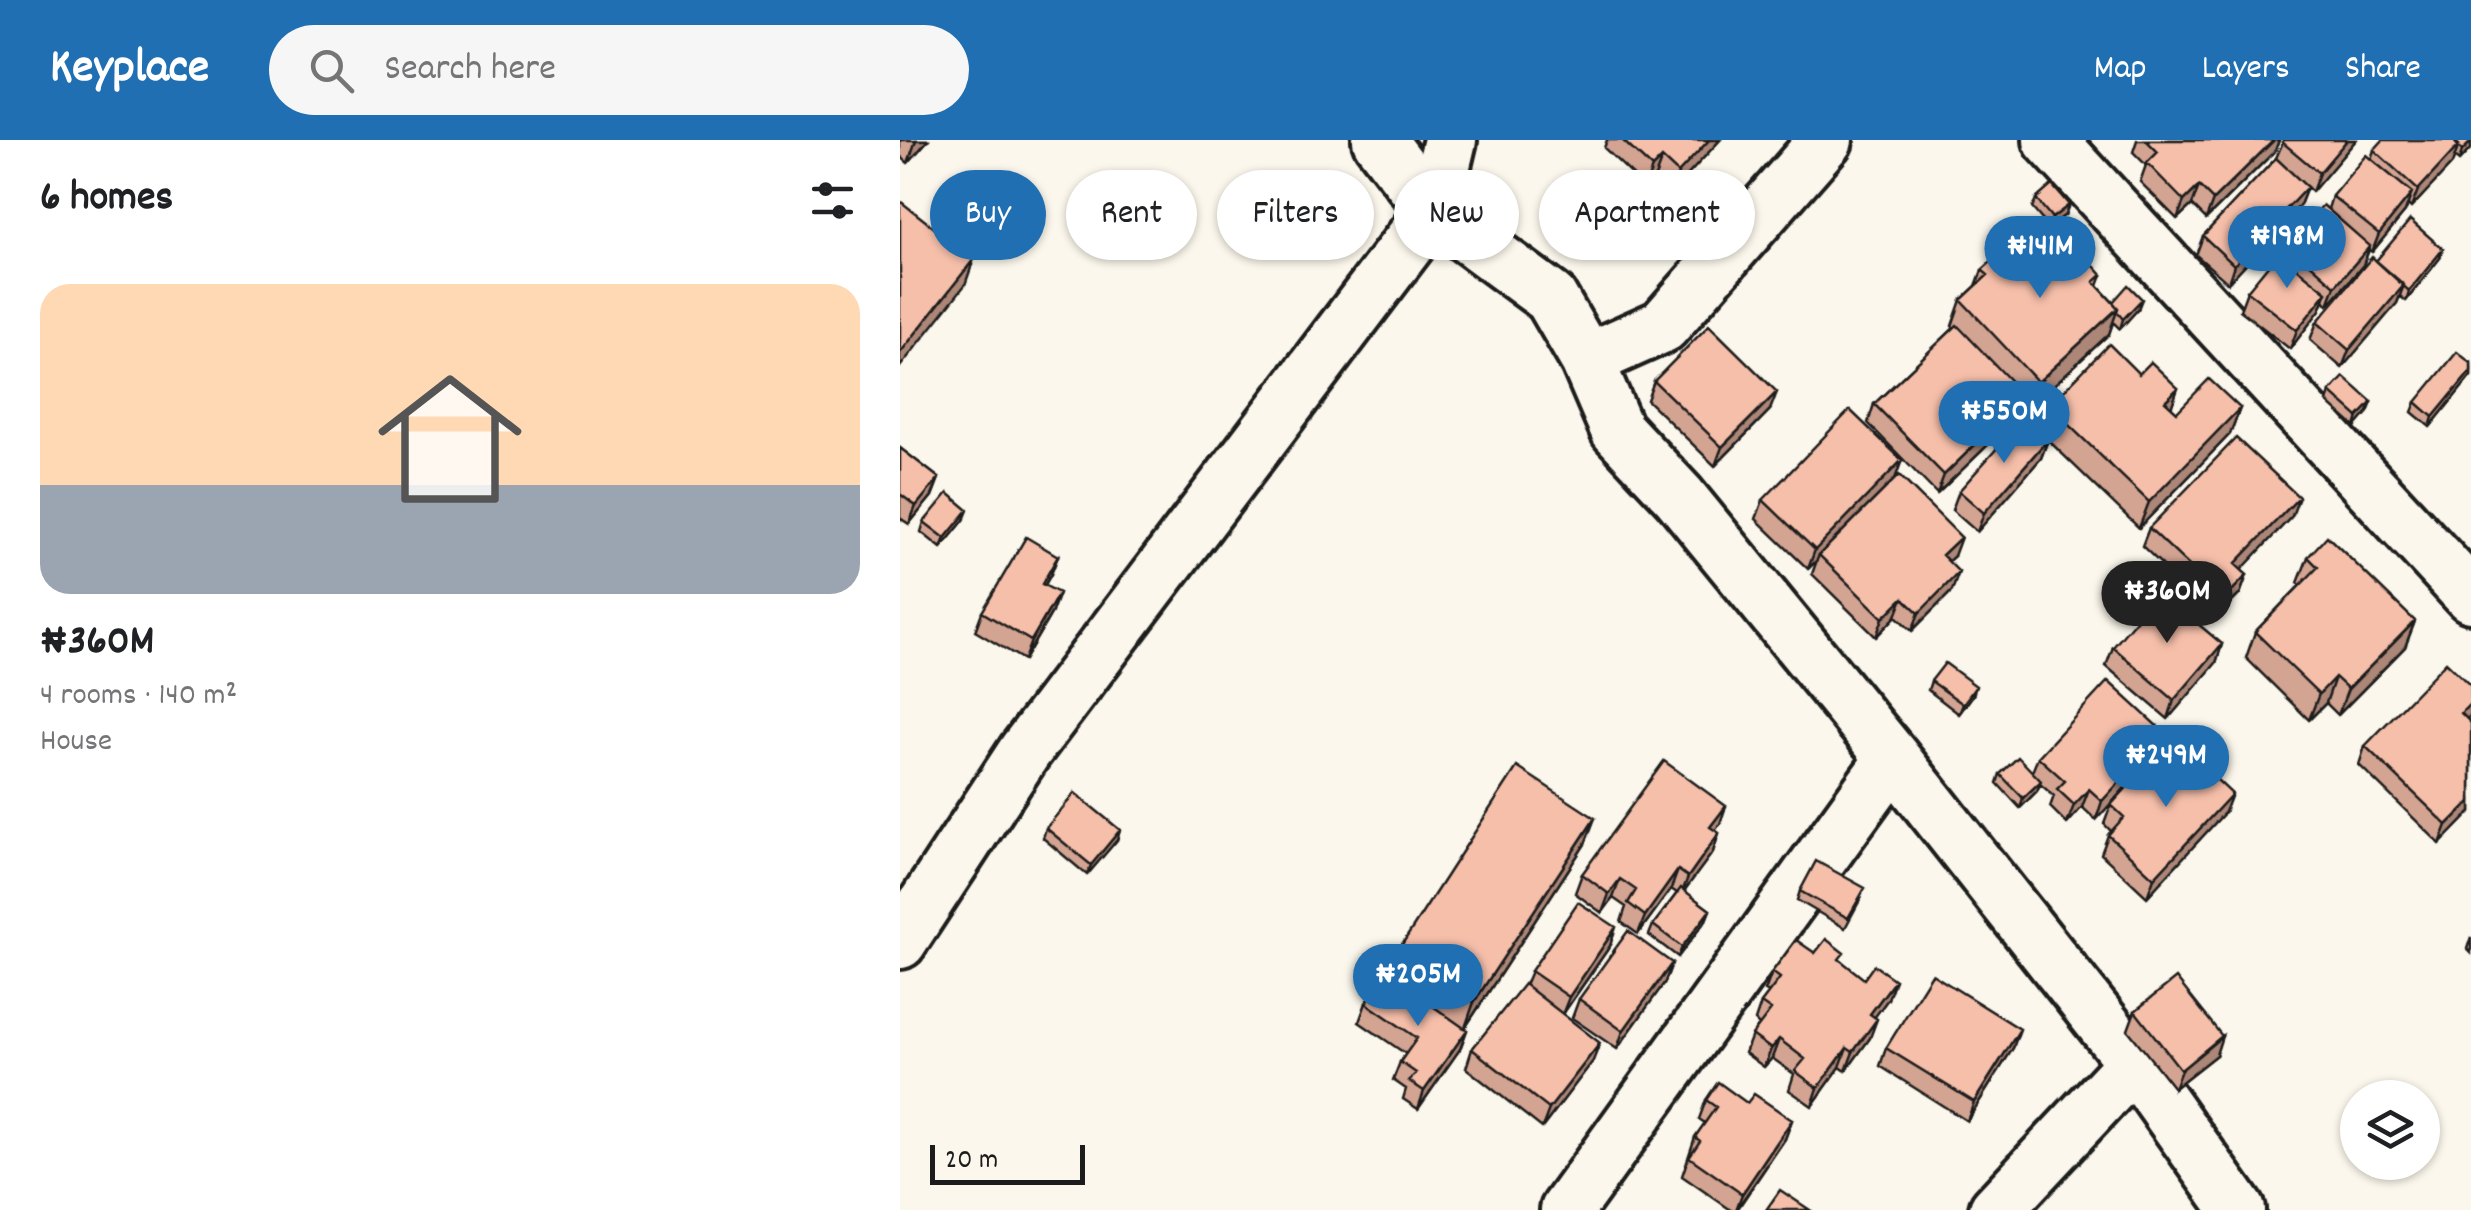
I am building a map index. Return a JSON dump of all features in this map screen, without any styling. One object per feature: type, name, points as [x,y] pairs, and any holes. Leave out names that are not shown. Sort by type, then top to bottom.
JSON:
[{"type":"street","points":[[1379,140],[1402,170]]},
{"type":"street","points":[[1443,170],[1450,140]]},
{"type":"street","points":[[1586,360],[1662,326],[1826,140]]},
{"type":"street","points":[[2050,140],[2471,596]]},
{"type":"street","points":[[900,942],[1026,751],[1396,260]]},
{"type":"street","points":[[1499,260],[1551,298],[1586,360],[1617,430],[1691,510],[1893,758],[2134,1062],[2238,1210]]},
{"type":"street","points":[[1567,1210],[1893,758]]},
{"type":"street","points":[[1996,1210],[2134,1062]]},
{"type":"building","points":[[1622,140],[1709,140],[1681,170],[1675,170],[1662,158],[1652,168]]},
{"type":"building","points":[[2146,140],[2274,140],[2213,200],[2199,186],[2184,201],[2147,163],[2158,152]]},
{"type":"building","points":[[2284,140],[2347,140],[2319,173]]},
{"type":"building","points":[[2383,140],[2453,140],[2459,145],[2418,190],[2374,150]]},
{"type":"building","points":[[2453,140],[2471,140],[2471,142],[2462,151]]},
{"type":"building","points":[[2366,155],[2412,193],[2379,234],[2332,196]]},
{"type":"building","points":[[2276,158],[2307,187],[2234,265],[2203,236]]},
{"type":"building","points":[[2052,185],[2069,205],[2052,218],[2036,199]]},
{"type":"building","points":[[900,201],[930,225],[930,260],[973,260],[900,353]]},
{"type":"building","points":[[2323,205],[2370,246],[2335,286],[2288,244]]},
{"type":"building","points":[[2410,220],[2443,249],[2409,291],[2376,261]]},
{"type":"building","points":[[2038,228],[2056,248],[2068,237],[2102,275],[2094,282],[2118,308],[2038,382],[1961,300],[1988,275],[1982,270],[2017,238],[2021,242]]},
{"type":"building","points":[[2278,253],[2327,292],[2297,330],[2247,291]]},
{"type":"building","points":[[2372,257],[2404,285],[2349,350],[2317,322]]},
{"type":"building","points":[[2128,285],[2142,299],[2123,319],[2113,302]]},
{"type":"building","points":[[1709,325],[1777,392],[1722,447],[1654,381]]},
{"type":"building","points":[[1957,325],[2025,396],[1944,475],[1874,404]]},
{"type":"building","points":[[2109,344],[2139,374],[2151,362],[2178,388],[2165,401],[2177,412],[2209,379],[2240,408],[2149,502],[2049,406]]},
{"type":"building","points":[[2457,352],[2471,363],[2471,371],[2433,417],[2416,402]]},
{"type":"building","points":[[2344,377],[2372,402],[2358,417],[2330,392]]},
{"type":"building","points":[[1850,410],[1902,460],[1815,550],[1763,500]]},
{"type":"building","points":[[2024,418],[2048,439],[1984,513],[1959,491]]},
{"type":"building","points":[[2236,438],[2299,497],[2235,564],[2247,575],[2224,599],[2149,528]]},
{"type":"building","points":[[900,448],[939,478],[916,506],[900,494]]},
{"type":"building","points":[[1899,475],[1961,537],[1942,555],[1959,572],[1919,613],[1903,598],[1883,618],[1819,555]]},
{"type":"building","points":[[948,493],[968,510],[945,538],[924,522]]},
{"type":"building","points":[[2327,536],[2415,621],[2348,689],[2335,677],[2319,694],[2255,632],[2318,567],[2308,557]]},
{"type":"building","points":[[1026,537],[1058,556],[1042,584],[1059,593],[1031,641],[982,612]]},
{"type":"building","points":[[2160,592],[2222,644],[2174,700],[2113,647]]},
{"type":"building","points":[[2446,662],[2471,686],[2471,703],[2461,713],[2471,723],[2471,801],[2447,825],[2365,746]]},
{"type":"building","points":[[1945,663],[1976,686],[1963,704],[1931,681]]},
{"type":"building","points":[[2108,681],[2157,726],[2140,745],[2148,751],[2102,801],[2089,789],[2074,805],[2057,789],[2065,781],[2038,757]]},
{"type":"building","points":[[2183,748],[2232,794],[2154,878],[2108,835],[2124,817],[2111,805],[2155,757],[2166,767]]},
{"type":"building","points":[[2018,757],[2041,781],[2023,798],[2000,774]]},
{"type":"building","points":[[1664,761],[1726,806],[1710,827],[1719,833],[1688,877],[1678,870],[1645,916],[1628,903],[1636,890],[1620,879],[1609,894],[1582,874]]},
{"type":"building","points":[[1517,767],[1595,818],[1474,1002],[1397,952]]},
{"type":"building","points":[[1075,793],[1120,830],[1091,865],[1046,828]]},
{"type":"building","points":[[1816,861],[1865,888],[1848,918],[1800,891]]},
{"type":"building","points":[[1681,888],[1710,910],[1682,947],[1653,925]]},
{"type":"building","points":[[1578,902],[1616,927],[1569,997],[1531,971]]},
{"type":"building","points":[[1628,931],[1672,963],[1623,1031],[1579,999]]},
{"type":"building","points":[[1826,939],[1844,953],[1839,959],[1864,979],[1874,965],[1895,980],[1870,1014],[1877,1019],[1853,1052],[1847,1048],[1818,1088],[1795,1071],[1805,1059],[1779,1039],[1771,1049],[1752,1035],[1771,1010],[1761,1003],[1780,978],[1772,972],[1796,940],[1815,953]]},
{"type":"building","points":[[1387,974],[1467,1030],[1424,1091],[1409,1081],[1416,1073],[1400,1062],[1417,1038],[1366,1003]]},
{"type":"building","points":[[1932,974],[2020,1029],[1974,1102],[1886,1048]]},
{"type":"building","points":[[2176,978],[2222,1036],[2181,1070],[2135,1011]]},
{"type":"building","points":[[1524,984],[1600,1043],[1549,1109],[1472,1049]]},
{"type":"building","points":[[1718,1082],[1747,1103],[1754,1094],[1792,1120],[1742,1194],[1689,1157],[1700,1141],[1695,1137],[1716,1107],[1706,1100]]},
{"type":"building","points":[[1780,1190],[1810,1210],[1766,1210]]}]
